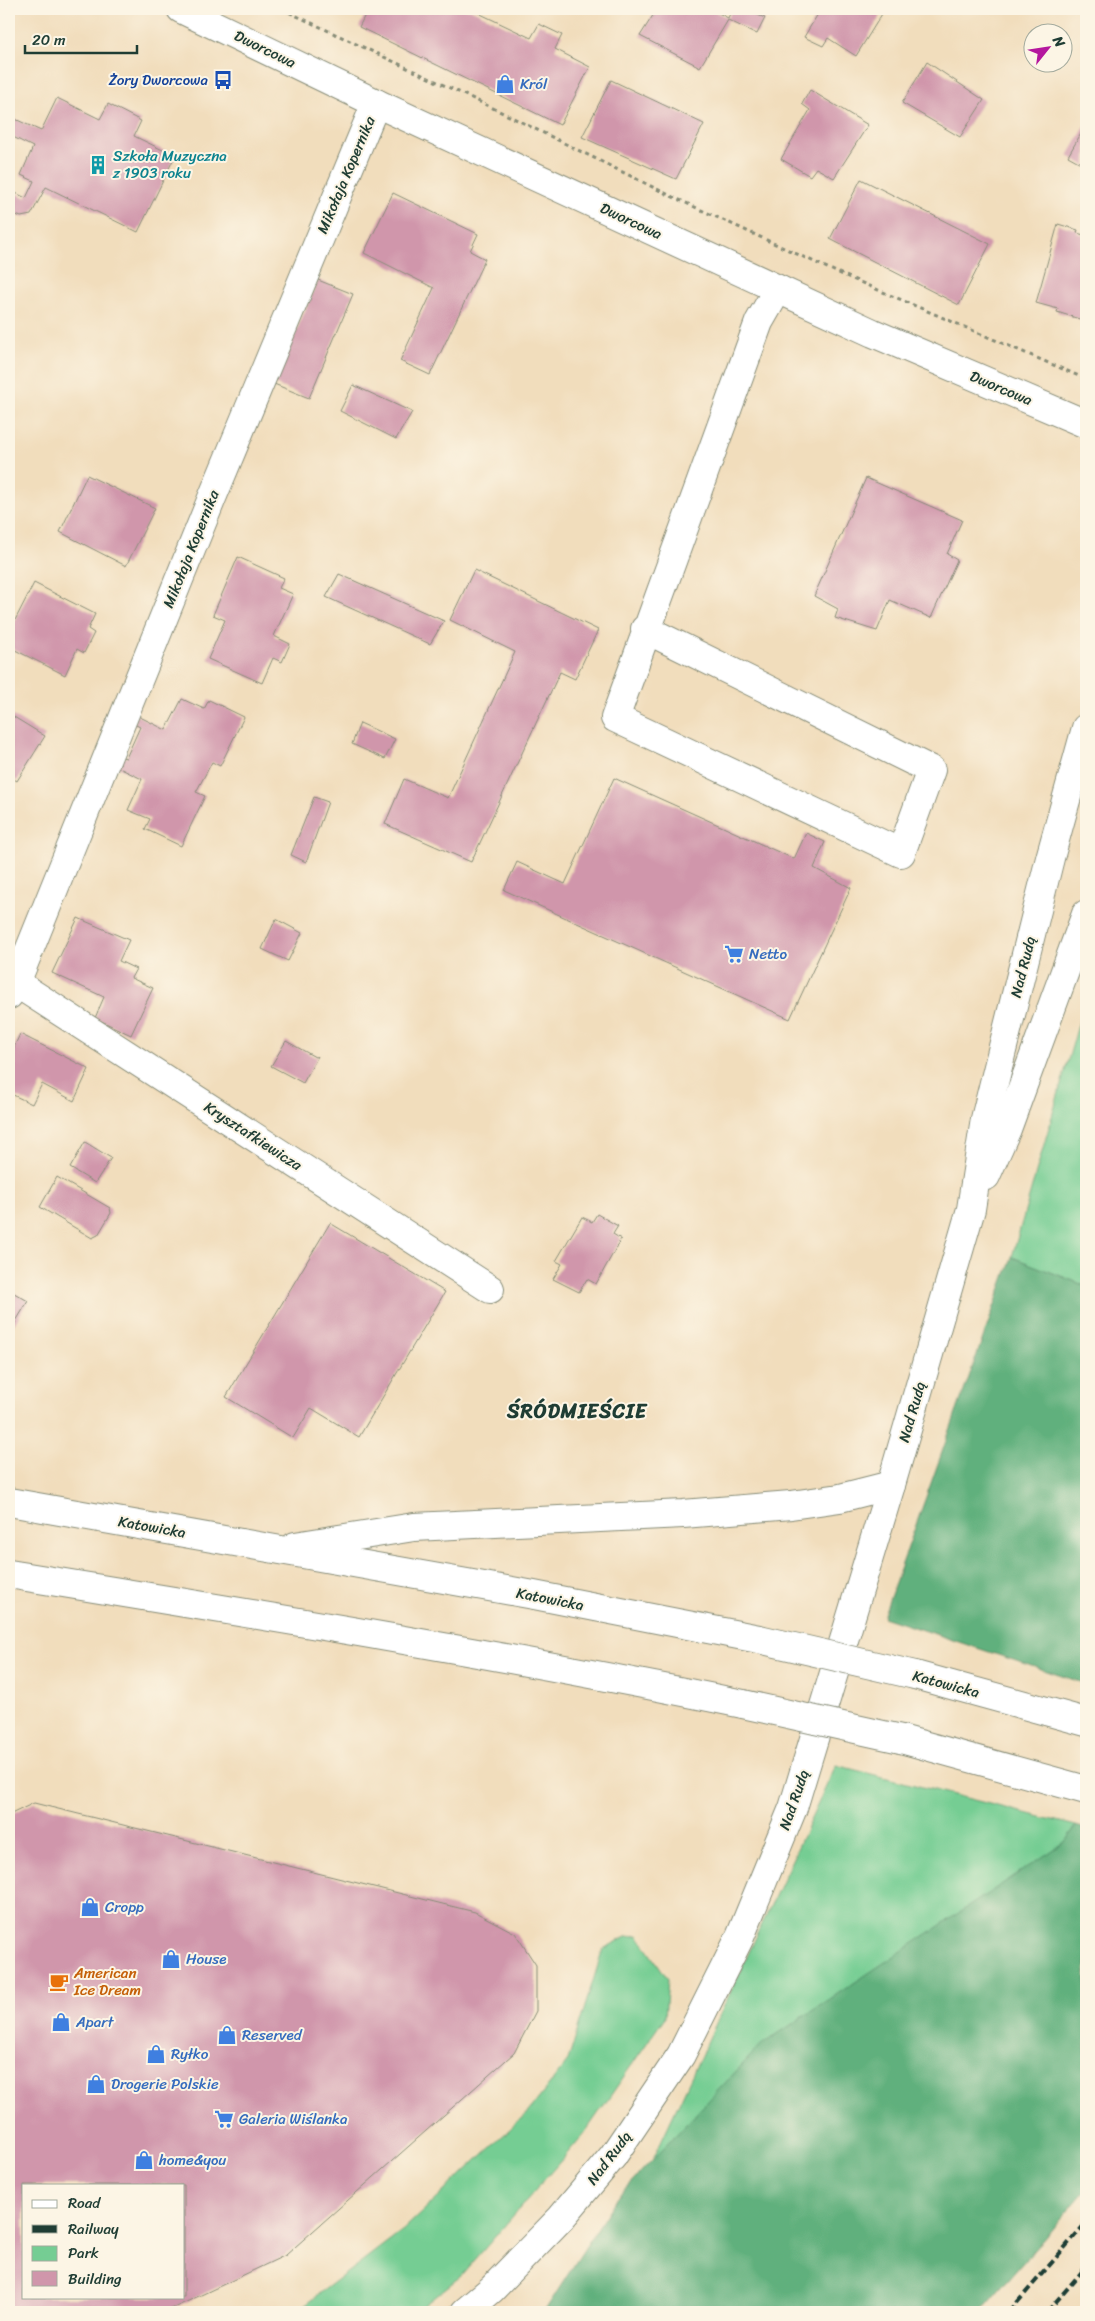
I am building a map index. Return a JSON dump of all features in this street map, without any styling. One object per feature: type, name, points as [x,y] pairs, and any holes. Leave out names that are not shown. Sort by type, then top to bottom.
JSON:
[{"type":"main road","name":"Dworcowa","points":[[181,9],[376,103],[873,333],[1086,424]]},
{"type":"main road","name":"Mikołaja Kopernika","points":[[12,989],[376,103]]},
{"type":"main road","points":[[646,629],[930,770],[901,853],[615,718],[646,629],[759,322],[778,289]]},
{"type":"main road","name":"Nad Rudą","points":[[465,2312],[492,2289],[562,2218],[613,2156],[681,2055],[740,1937],[793,1808],[891,1484],[971,1209],[985,1119],[1050,858],[1086,728]]},
{"type":"main road","name":"Nad Rudą","points":[[971,1209],[1007,1129],[1086,914]]},
{"type":"main road","name":"Krysztafkiewicza","points":[[12,989],[490,1289]]},
{"type":"main road","points":[[274,1549],[414,1527],[683,1514],[791,1505],[840,1498],[891,1484]]},
{"type":"main road","name":"Katowicka","points":[[9,1502],[534,1595],[758,1639],[915,1676],[1086,1722]]},
{"type":"main road","points":[[9,1574],[310,1623],[631,1681],[901,1739],[1086,1790]]},
{"type":"path","points":[[282,9],[499,111],[673,197],[931,314],[1086,379]]},
{"type":"green space","points":[[1086,997],[1086,1286],[1012,1257]]},
{"type":"green space","points":[[1012,1257],[1086,1286],[1086,1684],[883,1617]]},
{"type":"green space","points":[[836,1765],[1076,1826],[1065,1842],[652,2161]]},
{"type":"green space","points":[[1076,1826],[1086,1829],[1086,2190],[980,2312],[544,2312],[618,2196],[761,2045],[1065,1842]]},
{"type":"green space","points":[[638,1935],[668,1979],[665,2017],[584,2134],[461,2276],[415,2312],[295,2312],[403,2230],[529,2111],[568,2061],[603,1949],[626,1937]]},
{"type":"building","points":[[368,9],[470,9],[531,38],[539,24],[562,35],[555,49],[590,67],[560,125],[359,27]]},
{"type":"building","points":[[657,9],[711,9],[728,18],[732,9],[743,9],[765,18],[757,34],[728,20],[700,67],[640,36]]},
{"type":"building","points":[[821,9],[885,9],[856,56],[828,38],[823,46],[804,37]]},
{"type":"building","points":[[927,62],[984,100],[960,137],[902,103]]},
{"type":"building","points":[[611,80],[704,124],[676,179],[582,137]]},
{"type":"building","points":[[810,90],[868,125],[834,178],[816,168],[810,176],[781,159],[810,110],[802,104]]},
{"type":"building","name":"Szkoła Muzyczna z 1903 roku","points":[[57,98],[100,119],[108,104],[141,121],[134,136],[175,156],[138,232],[46,187],[31,215],[21,217],[9,212],[9,190],[26,198],[34,181],[21,175],[33,147],[9,135],[9,127],[13,118],[41,131]]},
{"type":"building","points":[[1086,125],[1086,166],[1068,156]]},
{"type":"building","points":[[861,179],[990,244],[959,305],[830,239]]},
{"type":"building","points":[[393,193],[478,234],[470,251],[485,259],[430,375],[400,361],[434,288],[364,253]]},
{"type":"building","points":[[1058,224],[1078,230],[1077,233],[1084,235],[1086,228],[1086,321],[1057,312],[1058,309],[1036,303]]},
{"type":"building","points":[[318,280],[353,294],[309,398],[274,384]]},
{"type":"building","points":[[353,385],[412,412],[396,439],[340,411]]},
{"type":"building","points":[[87,475],[155,508],[126,566],[60,532]]},
{"type":"building","points":[[866,478],[962,520],[947,554],[957,560],[931,618],[890,600],[877,631],[835,618],[838,609],[814,596]]},
{"type":"building","points":[[238,557],[284,578],[279,588],[293,594],[274,636],[290,644],[282,662],[273,658],[262,683],[208,659],[225,620],[213,615]]},
{"type":"building","points":[[474,570],[598,630],[575,679],[560,672],[471,862],[385,824],[404,779],[448,798],[515,652],[450,620]]},
{"type":"building","points":[[339,574],[444,621],[430,644],[326,597]]},
{"type":"building","points":[[34,583],[95,614],[88,629],[94,633],[84,653],[77,649],[65,675],[9,647],[9,632]]},
{"type":"building","points":[[182,699],[204,709],[209,700],[244,717],[220,766],[212,762],[196,792],[205,796],[181,846],[145,829],[150,819],[128,810],[142,779],[115,766],[118,756],[126,758],[140,727],[134,724],[136,715],[166,730]]},
{"type":"building","points":[[9,714],[45,736],[17,781],[9,776]]},
{"type":"building","points":[[360,723],[395,739],[385,759],[352,744]]},
{"type":"building","name":"Netto","points":[[614,778],[794,859],[806,833],[825,842],[814,868],[851,888],[790,1019],[504,890],[517,862],[565,884]]},
{"type":"building","points":[[314,797],[328,802],[306,862],[291,855]]},
{"type":"building","points":[[78,918],[129,940],[119,961],[136,969],[131,978],[153,988],[131,1035],[95,1018],[104,997],[52,973]]},
{"type":"building","points":[[276,919],[302,933],[288,961],[262,949]]},
{"type":"building","points":[[20,1034],[89,1069],[74,1101],[42,1084],[32,1104],[9,1093],[9,1058]]},
{"type":"building","points":[[286,1041],[315,1057],[318,1056],[303,1083],[271,1066]]},
{"type":"building","points":[[85,1142],[111,1158],[95,1183],[70,1168]]},
{"type":"building","points":[[57,1177],[110,1208],[111,1213],[98,1235],[92,1238],[40,1207]]},
{"type":"building","points":[[597,1214],[618,1226],[613,1234],[621,1239],[596,1284],[587,1279],[579,1292],[553,1279],[562,1264],[556,1261],[582,1217],[592,1222]]},
{"type":"building","points":[[330,1223],[445,1292],[359,1437],[311,1408],[293,1438],[226,1397]]},
{"type":"building","points":[[9,1290],[28,1301],[9,1333]]},
{"type":"building","name":"Galeria Wiślanka","points":[[34,1803],[475,1912],[515,1933],[536,1965],[536,2011],[514,2053],[286,2255],[165,2312],[9,2312],[9,1815]]},
{"type":"railway","points":[[1009,2312],[1086,2223]]},
{"type":"railway","points":[[1047,2312],[1086,2267]]},
{"type":"place","name":"Żory Dworcowa","points":[[223,80]]},
{"type":"place","name":"Król","points":[[505,84]]},
{"type":"place","name":"Szkoła Muzyczna z 1903 roku","points":[[98,165]]},
{"type":"place","name":"Netto","points":[[734,954]]},
{"type":"place","name":"Cropp","points":[[90,1907]]},
{"type":"place","name":"House","points":[[171,1959]]},
{"type":"place","name":"American Ice Dream","points":[[59,1982]]},
{"type":"place","name":"Apart","points":[[61,2022]]},
{"type":"place","name":"Reserved","points":[[227,2035]]},
{"type":"place","name":"Ryłko","points":[[156,2054]]},
{"type":"place","name":"Drogerie Polskie","points":[[96,2084]]},
{"type":"place","name":"Galeria Wiślanka","points":[[224,2119]]},
{"type":"place","name":"home&you","points":[[144,2160]]},
{"type":"district","name":"ŚRÓDMIEŚCIE","points":[[577,1411]]}]
